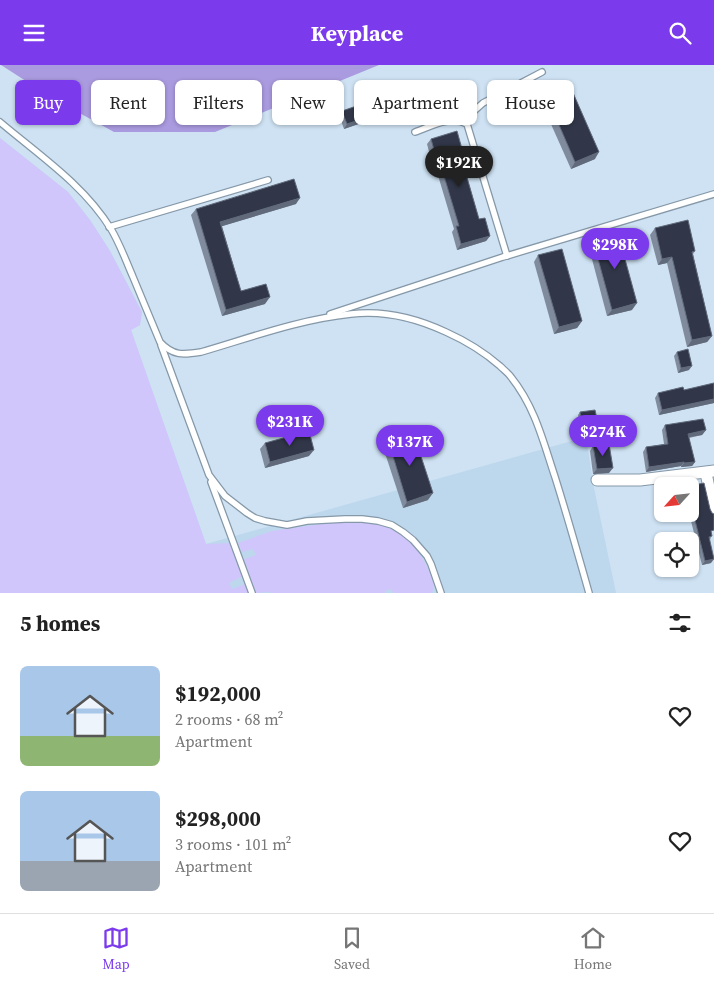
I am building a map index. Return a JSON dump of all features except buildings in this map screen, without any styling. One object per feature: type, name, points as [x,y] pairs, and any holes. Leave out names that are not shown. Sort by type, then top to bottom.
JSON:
[{"type":"street","points":[[597,480],[640,480],[710,472],[714,512]]},
{"type":"lane","points":[[477,108],[483,103],[542,72]]},
{"type":"lane","points":[[0,122],[84,195],[110,227],[119,243],[160,342],[252,593]]},
{"type":"lane","points":[[415,132],[435,125]]},
{"type":"lane","points":[[467,125],[507,256]]},
{"type":"lane","points":[[110,227],[268,180]]},
{"type":"lane","points":[[160,342],[171,352],[187,355],[210,349],[316,319],[507,256],[714,194]]},
{"type":"lane","points":[[316,319],[377,313],[403,317],[432,326],[462,339],[487,355],[510,376],[525,398],[537,421],[589,593]]},
{"type":"lane","points":[[209,475],[225,496],[247,513],[265,521],[287,525],[307,521],[362,519],[392,525],[413,540],[427,556],[441,593]]},
{"type":"shaded area","points":[[1,65],[379,65],[342,80],[272,80],[272,109],[262,113],[262,80],[175,80],[175,125],[232,125],[215,132],[114,132],[101,125],[165,125],[165,80],[91,80],[91,119],[81,114],[81,80],[24,80]]},
{"type":"shaded area","points":[[0,138],[68,192],[90,220],[110,251],[142,312],[140,325],[131,330],[206,544],[586,437],[594,488],[616,593],[0,593]]},
{"type":"shaded area","points":[[0,138],[68,192],[90,220],[110,251],[142,312],[140,325],[131,330],[206,544],[231,543],[243,576],[229,583],[232,589],[246,584],[249,593],[0,593]]},
{"type":"shaded area","points":[[360,522],[377,524],[391,529],[411,543],[429,571],[433,584],[432,593],[393,593],[391,589],[385,591],[385,593],[256,593],[244,559],[256,555],[253,549],[242,552],[238,543],[272,531],[329,523]]}]
